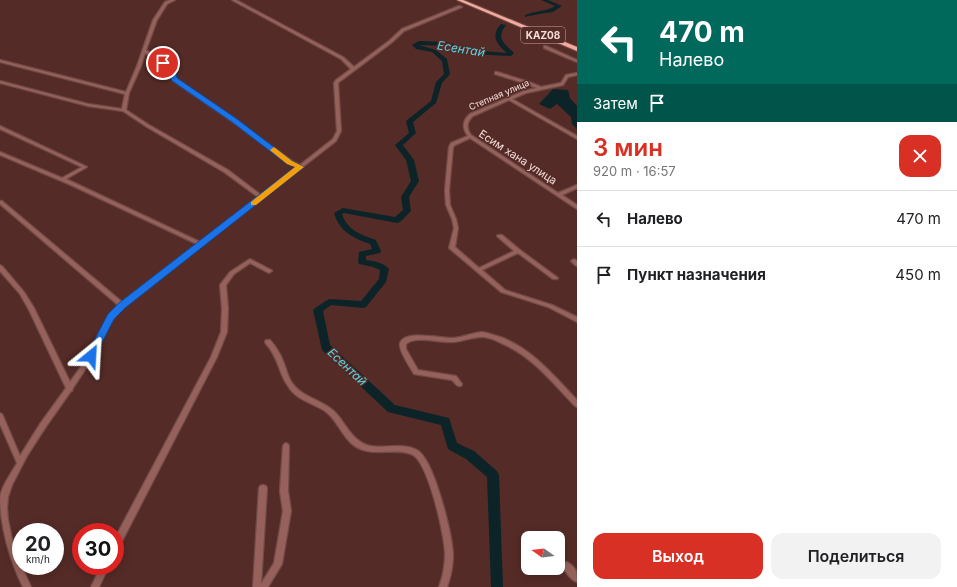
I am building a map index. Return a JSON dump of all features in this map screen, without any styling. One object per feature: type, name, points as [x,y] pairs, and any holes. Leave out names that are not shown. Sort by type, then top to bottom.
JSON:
[{"type":"highway","points":[[458,0],[461,3],[460,7],[482,9]]},
{"type":"highway","name":"KAZ08","points":[[458,0],[577,46]]},
{"type":"highway","name":"KAZ08","points":[[468,0],[577,49]]},
{"type":"street","points":[[124,110],[128,93],[161,10],[166,4],[173,0]]},
{"type":"street","points":[[234,0],[342,58],[354,69]]},
{"type":"street","points":[[27,587],[20,574],[2,529],[4,497],[32,442],[91,356],[111,317],[122,305],[335,140],[338,135],[336,83],[403,30],[460,7]]},
{"type":"street","points":[[545,47],[577,61]]},
{"type":"street","points":[[144,50],[173,69],[174,79],[290,162],[301,167]]},
{"type":"street","points":[[0,61],[128,93]]},
{"type":"street","points":[[496,73],[539,88]]},
{"type":"street","name":"Степная улица","points":[[470,136],[465,131],[465,122],[470,116],[525,92],[562,84],[567,76],[577,74]]},
{"type":"street","points":[[0,82],[88,105],[124,110],[226,170],[261,197]]},
{"type":"street","points":[[509,98],[577,138]]},
{"type":"street","points":[[0,126],[85,168],[62,180]]},
{"type":"street","points":[[470,136],[450,147],[447,190],[448,205],[456,228],[452,248],[504,291],[550,306],[577,320]]},
{"type":"street","name":"Есим хана улица","points":[[470,136],[577,207]]},
{"type":"street","points":[[0,153],[200,244]]},
{"type":"street","points":[[559,194],[577,186]]},
{"type":"street","points":[[0,202],[122,305]]},
{"type":"street","points":[[500,236],[555,278]]},
{"type":"street","points":[[478,270],[518,250]]},
{"type":"street","points":[[124,529],[214,357],[224,332],[225,309],[223,285],[232,273],[250,261],[269,271]]},
{"type":"street","points":[[0,267],[22,293],[32,309],[70,388]]},
{"type":"street","points":[[460,384],[454,378],[416,372],[403,349],[402,345],[404,342],[414,338],[452,340],[474,335],[486,335],[504,341],[518,348],[533,360],[577,404]]},
{"type":"street","points":[[268,342],[274,348],[281,361],[289,383],[294,390],[332,413],[354,441],[365,448],[415,452],[422,459],[438,500],[446,526],[449,560],[443,587]]},
{"type":"street","points":[[0,416],[20,463]]},
{"type":"street","points":[[264,587],[278,564],[287,511],[284,491],[286,446]]},
{"type":"street","points":[[257,587],[263,488]]},
{"type":"street","points":[[567,566],[577,578]]},
{"type":"street","points":[[95,587],[101,575]]},
{"type":"water","points":[[553,89],[568,90],[570,98],[577,106],[577,129],[572,124],[571,117],[557,104],[550,109],[539,104]]},
{"type":"waterway","name":"Есентай","points":[[527,16],[538,12],[551,11],[559,6],[544,0]]},
{"type":"waterway","name":"Есентай","points":[[497,587],[493,475],[470,455],[452,446],[445,421],[392,409],[325,347],[318,310],[329,302],[363,305],[383,280],[385,269],[375,264],[362,262],[362,254],[377,251],[373,242],[346,229],[338,213],[343,210],[397,220],[407,211],[405,197],[415,181],[410,160],[399,145],[413,133],[409,121],[434,102],[439,82],[447,74],[445,60],[434,51],[418,48],[415,45],[419,43],[446,44],[469,52],[509,55],[511,53],[502,46],[498,37],[499,29],[503,25]]},
{"type":"slow traffic","points":[[253,203],[301,167],[290,162],[274,150]]},
{"type":"route","points":[[91,356],[111,317],[122,305],[301,167],[290,162],[174,79],[173,69],[163,63]]}]
